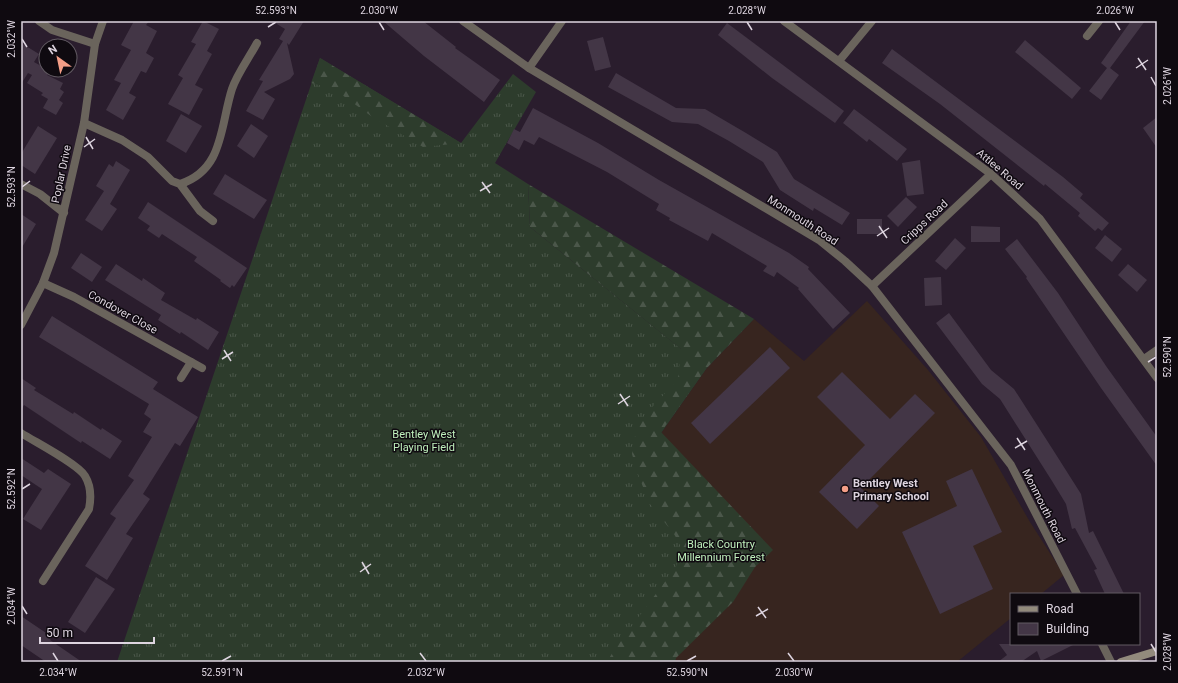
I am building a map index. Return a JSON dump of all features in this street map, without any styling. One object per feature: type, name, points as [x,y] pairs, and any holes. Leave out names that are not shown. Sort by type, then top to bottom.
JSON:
[{"type":"street","points":[[39,21],[52,30],[96,44]]},
{"type":"street","name":"Poplar Drive","points":[[21,325],[43,283],[54,253],[84,123],[96,44],[103,21]]},
{"type":"street","name":"Monmouth Road","points":[[464,21],[528,68],[818,240],[845,261],[872,286],[1011,465],[1076,593]]},
{"type":"street","points":[[528,68],[562,21]]},
{"type":"street","name":"Attlee Road","points":[[784,21],[991,174],[1040,219],[1157,378]]},
{"type":"street","points":[[839,61],[872,21]]},
{"type":"street","points":[[1087,36],[1099,21]]},
{"type":"street","points":[[180,184],[191,180],[202,172],[212,160],[220,138],[232,88],[257,43]]},
{"type":"street","points":[[84,123],[122,140],[148,157],[172,181],[180,184],[200,211],[213,221]]},
{"type":"street","name":"Cripps Road","points":[[872,286],[991,174]]},
{"type":"street","points":[[21,184],[40,194],[64,213]]},
{"type":"street","name":"Condover Close","points":[[43,283],[74,297],[202,368]]},
{"type":"street","points":[[1144,359],[1157,350]]},
{"type":"street","points":[[182,378],[191,362]]},
{"type":"street","points":[[21,433],[77,468],[85,476],[91,499],[89,509],[43,581]]},
{"type":"street","points":[[1102,645],[1111,662]]},
{"type":"street","points":[[1121,662],[1157,651]]},
{"type":"shaded area","name":"Bentley West Primary School","points":[[867,301],[928,370],[981,437],[1030,522],[1064,575],[1042,593],[1010,593],[1010,619],[957,662],[643,662],[645,456],[706,369],[754,319],[804,361]]},
{"type":"green space","name":"Bentley West Playing Field","points":[[320,58],[461,143],[513,74],[536,92],[495,163],[528,184],[530,227],[706,369],[645,456],[745,554],[643,662],[117,662]]},
{"type":"green space","points":[[320,58],[461,143],[423,147],[371,116],[334,89],[311,83]]},
{"type":"green space","name":"Black Country Millennium Forest","points":[[528,184],[754,319],[706,369],[661,432],[773,550],[755,567],[733,602],[676,658],[675,662],[607,662],[614,650],[676,567],[682,548],[674,534],[650,504],[639,477],[632,454],[637,424],[678,379],[681,349],[530,227]]},
{"type":"building","points":[[134,21],[149,21],[146,25],[157,31],[146,53],[154,58],[146,73],[141,71],[129,93],[136,97],[123,120],[106,110],[121,83],[114,80],[131,50],[121,45]]},
{"type":"building","points":[[203,21],[219,29],[207,51],[212,54],[195,85],[203,89],[189,115],[168,104],[183,78],[178,75],[196,44],[191,42]]},
{"type":"building","points":[[272,21],[304,21],[289,45],[287,43],[294,74],[290,79],[264,92],[275,99],[263,120],[246,111],[263,81],[259,80],[283,41],[279,39],[285,29]]},
{"type":"building","points":[[383,21],[423,21],[456,47],[455,48],[500,80],[484,102],[424,56]]},
{"type":"building","points":[[1131,21],[1145,21],[1110,68],[1119,75],[1101,100],[1089,91],[1107,68],[1101,63]]},
{"type":"building","points":[[727,23],[844,111],[835,123],[772,78],[718,35]]},
{"type":"building","points":[[603,37],[611,67],[595,71],[587,41]]},
{"type":"building","points":[[1025,40],[1081,88],[1072,99],[1015,52]]},
{"type":"building","points":[[21,43],[38,53],[34,62],[38,64],[38,78],[53,78],[63,83],[60,89],[64,92],[59,100],[63,103],[56,115],[43,108],[48,99],[41,95],[43,93],[27,83],[32,75],[28,73],[21,84]]},
{"type":"building","points":[[892,49],[1063,177],[1083,194],[1080,198],[1109,223],[1102,231],[1098,228],[1095,231],[1078,216],[1080,213],[1045,184],[1044,186],[940,104],[882,63]]},
{"type":"building","points":[[616,73],[676,108],[705,109],[746,133],[777,152],[794,179],[850,213],[842,225],[814,208],[813,211],[780,190],[763,162],[729,141],[698,124],[672,122],[608,87]]},
{"type":"building","points":[[533,108],[598,143],[659,180],[789,253],[809,267],[808,269],[850,313],[833,329],[798,289],[799,288],[777,272],[774,277],[763,271],[767,266],[712,233],[708,241],[669,220],[670,218],[656,210],[659,204],[607,172],[539,137],[534,145],[524,140],[519,150],[507,143],[514,129],[520,132]]},
{"type":"building","points":[[854,109],[907,149],[897,161],[869,139],[867,142],[843,123]]},
{"type":"building","points":[[181,114],[202,126],[186,153],[166,141]]},
{"type":"building","points":[[1157,117],[1157,148],[1143,128]]},
{"type":"building","points":[[251,124],[268,136],[254,158],[237,146]]},
{"type":"building","points":[[38,126],[57,138],[35,174],[21,165],[21,154]]},
{"type":"building","points":[[920,160],[924,194],[907,196],[902,163]]},
{"type":"building","points":[[116,161],[130,170],[110,204],[117,209],[102,231],[85,220],[104,191],[96,186],[109,164],[113,167]]},
{"type":"building","points":[[225,174],[267,200],[254,219],[213,194]]},
{"type":"building","points":[[906,197],[917,207],[898,227],[887,216]]},
{"type":"building","points":[[148,202],[247,268],[234,287],[232,285],[230,288],[220,281],[221,280],[194,261],[197,257],[162,234],[159,238],[147,230],[150,226],[138,218]]},
{"type":"building","points":[[21,214],[36,224],[21,249]]},
{"type":"building","points":[[857,219],[882,219],[882,234],[857,234]]},
{"type":"building","points":[[971,226],[1000,227],[1000,242],[971,242]]},
{"type":"building","points":[[1105,235],[1122,249],[1112,262],[1095,248]]},
{"type":"building","points":[[955,238],[966,248],[946,270],[935,261]]},
{"type":"building","points":[[1017,239],[1058,293],[1106,366],[1157,437],[1157,466],[1101,388],[1026,278],[1027,277],[1005,249]]},
{"type":"building","points":[[81,253],[102,267],[92,282],[71,268]]},
{"type":"building","points":[[116,264],[142,281],[143,278],[165,293],[161,300],[196,320],[197,318],[219,332],[208,350],[181,332],[180,334],[158,320],[161,315],[105,280]]},
{"type":"building","points":[[1128,264],[1147,280],[1137,292],[1118,275]]},
{"type":"building","points":[[941,277],[942,305],[925,306],[924,278]]},
{"type":"building","points":[[949,313],[991,370],[1014,389],[1081,494],[1089,533],[1093,531],[1124,593],[1105,593],[1094,570],[1097,569],[1075,528],[1072,529],[1066,504],[1052,481],[1000,399],[982,384],[936,323]]},
{"type":"building","points":[[52,316],[158,382],[153,389],[198,417],[180,446],[175,443],[143,494],[150,499],[126,534],[133,538],[107,580],[85,566],[116,518],[110,514],[134,480],[128,476],[152,437],[143,432],[151,419],[144,414],[149,404],[39,337]]},
{"type":"building","points":[[770,347],[790,368],[710,444],[691,423]]},
{"type":"building","points":[[842,372],[890,419],[915,394],[935,413],[861,488],[879,506],[857,529],[819,492],[865,445],[817,397]]},
{"type":"building","points":[[21,378],[36,388],[34,390],[73,414],[74,412],[101,430],[102,428],[122,441],[110,459],[82,441],[81,443],[24,405],[21,410]]},
{"type":"building","points":[[21,458],[44,473],[48,469],[71,484],[41,530],[23,519],[42,489],[21,475]]},
{"type":"building","points":[[972,469],[1002,532],[973,546],[993,589],[940,614],[902,532],[957,506],[946,481]]},
{"type":"building","points":[[96,577],[115,589],[85,633],[68,622]]},
{"type":"building","points":[[21,616],[52,637],[50,640],[82,662],[46,662],[21,645]]},
{"type":"building","points":[[999,644],[1073,645],[1041,661],[1037,651],[1021,662],[998,662],[1007,655]]},
{"type":"place","name":"Bentley West Primary School","points":[[845,489]]}]
